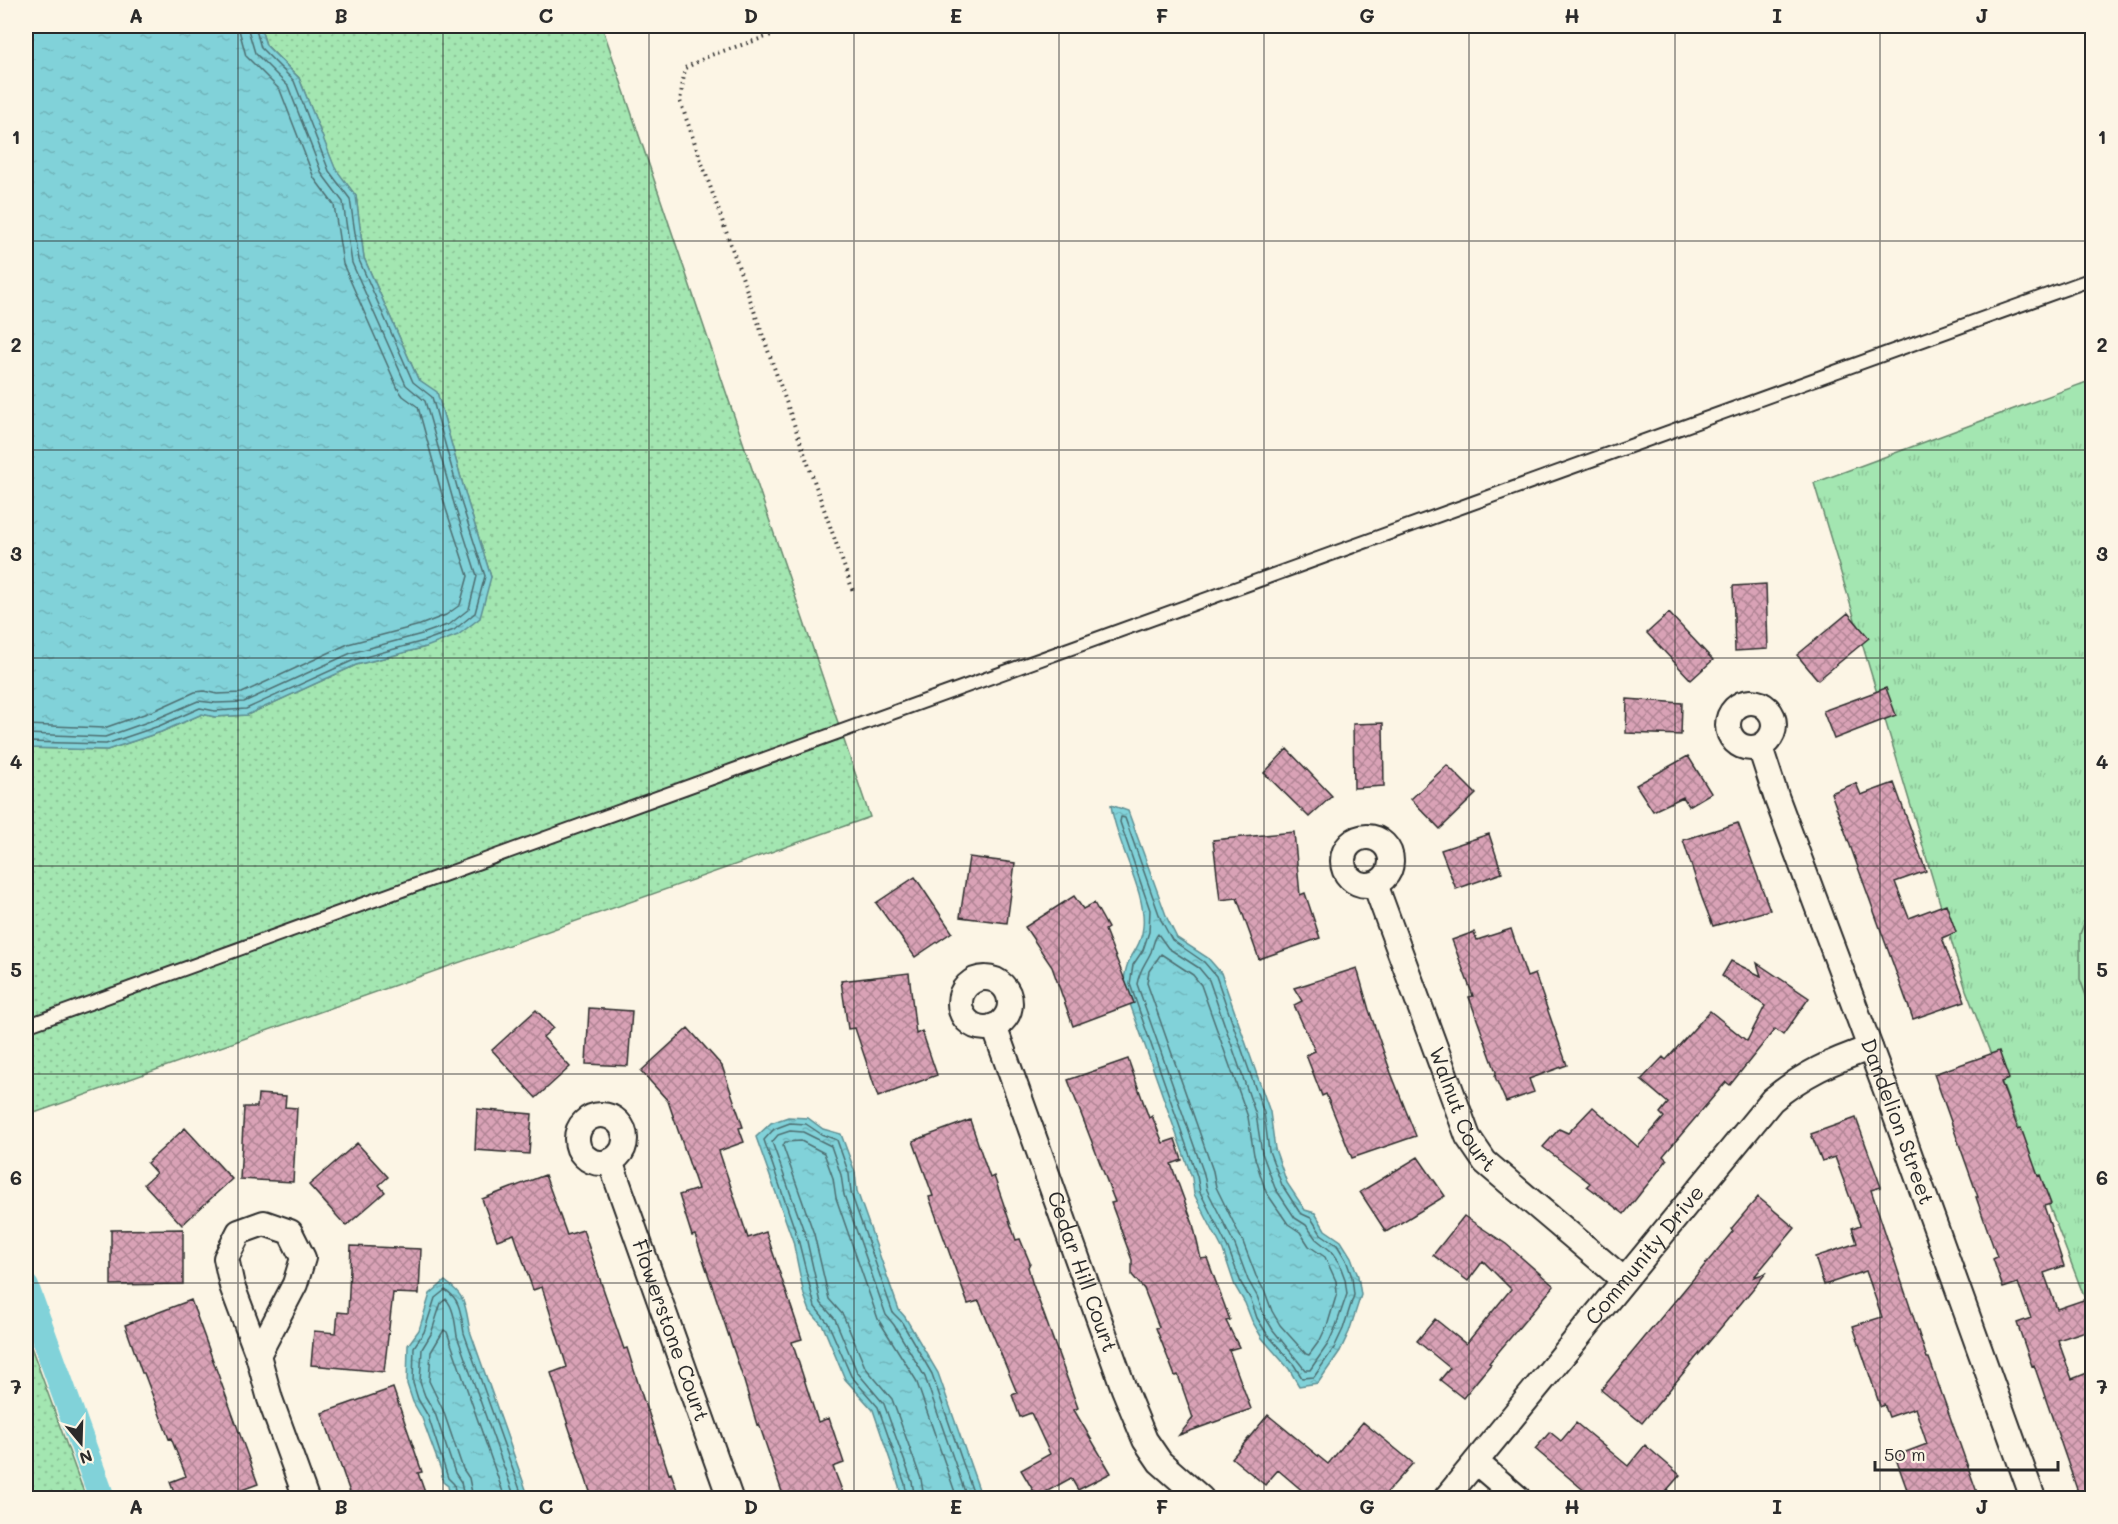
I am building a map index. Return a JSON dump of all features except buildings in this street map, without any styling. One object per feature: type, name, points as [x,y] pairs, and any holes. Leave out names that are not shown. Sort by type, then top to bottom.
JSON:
[{"type":"street","name":"Dandelion Street","points":[[1760,747],[2033,1498]]},
{"type":"street","name":"Walnut Court","points":[[1375,884],[1468,1137],[1485,1162],[1624,1280]]},
{"type":"street","name":"Cedar Hill Court","points":[[994,1026],[1124,1389],[1145,1440],[1160,1462],[1201,1498]]},
{"type":"street","name":"Community Drive","points":[[1446,1498],[1772,1100],[1793,1082],[1816,1069],[1870,1048]]},
{"type":"street","name":"Flowerstone Court","points":[[610,1161],[730,1498]]},
{"type":"street","points":[[258,1355],[295,1284],[303,1258],[290,1232],[264,1223],[239,1232],[226,1258],[232,1286],[258,1355],[270,1399],[306,1498]]},
{"type":"street","points":[[1476,1462],[1518,1498]]},
{"type":"lane","points":[[26,1026],[2092,279]]},
{"type":"path","points":[[799,26],[711,55],[686,68],[680,101],[854,594]]},
{"type":"green space","points":[[260,26],[602,26],[870,817],[26,1116],[26,748],[107,750],[161,732],[202,714],[215,717],[247,715],[356,665],[426,647],[491,577],[437,393],[418,379],[364,258],[356,196],[335,169],[299,78],[266,45]]},
{"type":"green space","points":[[2092,380],[2092,1317],[1966,990],[1814,483]]},
{"type":"green space","points":[[2092,904],[2092,1012],[2080,979],[2080,934]]},
{"type":"green space","points":[[26,1333],[86,1498],[26,1498]]},
{"type":"water","points":[[26,26],[260,26],[266,45],[299,78],[335,168],[356,196],[364,258],[418,379],[437,392],[491,577],[480,618],[458,635],[426,647],[356,665],[247,715],[215,717],[202,714],[161,732],[107,750],[26,748]]},
{"type":"water","points":[[1111,805],[1128,811],[1167,918],[1177,938],[1208,958],[1221,973],[1270,1112],[1275,1149],[1287,1183],[1305,1210],[1315,1213],[1325,1230],[1341,1241],[1351,1257],[1358,1276],[1361,1295],[1349,1332],[1340,1351],[1318,1383],[1299,1386],[1289,1369],[1262,1338],[1235,1286],[1223,1250],[1194,1194],[1192,1178],[1123,984],[1128,964],[1141,937],[1143,913],[1136,883],[1119,836]]},
{"type":"water","points":[[788,1117],[808,1118],[823,1129],[841,1134],[855,1172],[857,1191],[899,1310],[938,1373],[982,1498],[901,1498],[873,1410],[845,1379],[823,1326],[810,1311],[804,1295],[793,1241],[756,1137],[771,1123]]},
{"type":"water","points":[[445,1281],[464,1302],[470,1331],[529,1498],[450,1498],[448,1486],[443,1482],[441,1470],[422,1418],[407,1384],[408,1345],[419,1330],[430,1294]]},
{"type":"waterway","points":[[26,1287],[102,1498]]}]
